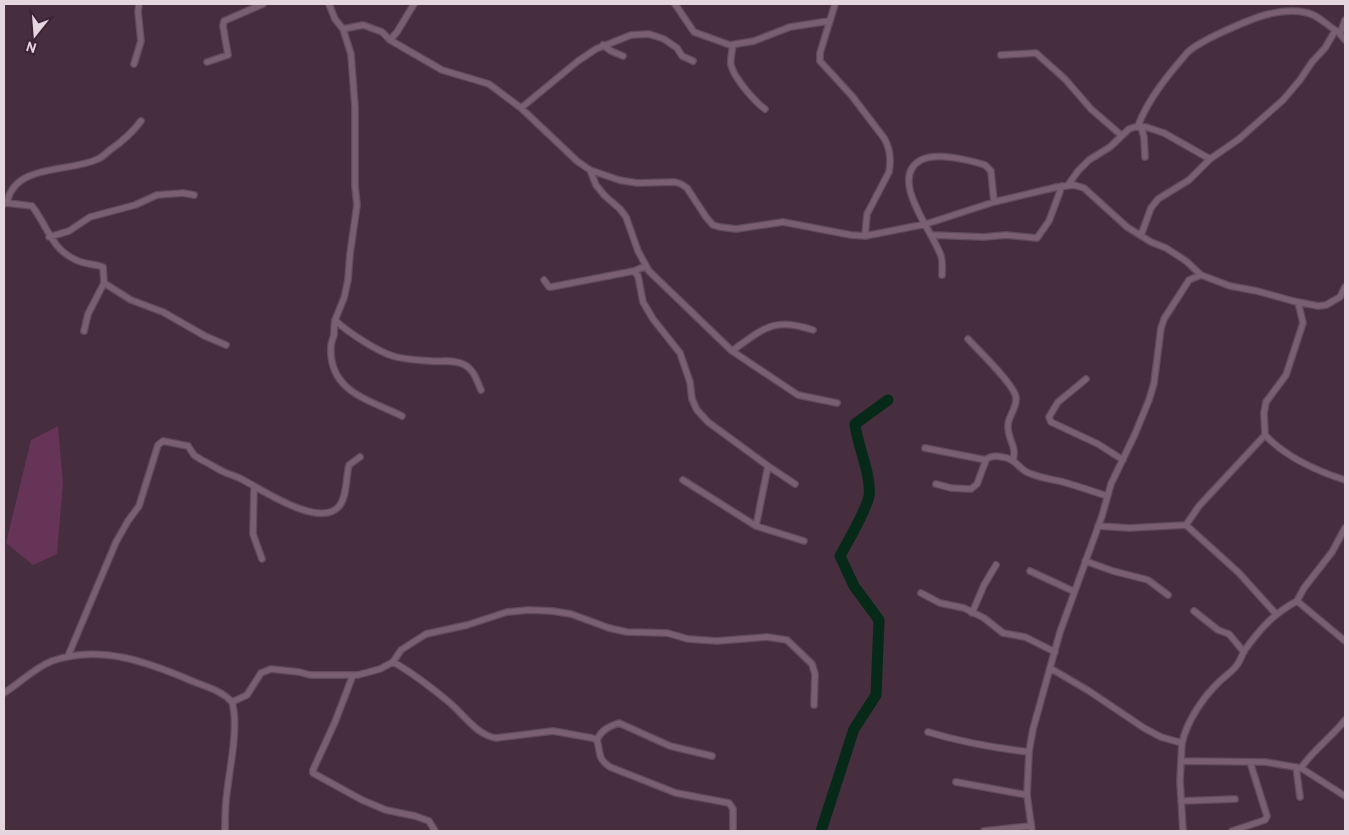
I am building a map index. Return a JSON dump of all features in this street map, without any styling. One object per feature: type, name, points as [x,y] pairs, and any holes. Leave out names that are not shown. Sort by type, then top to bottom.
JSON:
[{"type":"street","points":[[134,64],[141,42],[138,12],[140,4]]},
{"type":"street","points":[[207,62],[228,55],[223,26],[224,21],[263,4]]},
{"type":"street","points":[[330,4],[335,19],[343,29],[350,54],[353,84],[355,186],[358,205],[348,280],[344,298],[335,320],[331,348],[334,370],[340,381],[350,392],[402,416]]},
{"type":"street","points":[[390,40],[414,4]]},
{"type":"street","points":[[675,4],[694,32],[725,45],[754,41],[790,27],[829,21]]},
{"type":"street","points":[[835,4],[820,53],[820,61],[852,96],[884,138],[889,154],[889,172],[867,214],[865,236]]},
{"type":"street","points":[[1145,157],[1144,137],[1140,127],[1156,92],[1187,53],[1217,34],[1261,16],[1284,12],[1303,12],[1313,15],[1345,40]]},
{"type":"street","points":[[1141,235],[1151,208],[1158,199],[1189,180],[1210,159],[1238,139],[1283,100],[1345,20]]},
{"type":"street","points":[[343,29],[363,25],[382,32],[390,40],[442,70],[489,84],[521,108],[590,170],[619,180],[637,183],[675,182],[681,184],[687,188],[706,217],[714,225],[729,229],[783,222],[865,236],[926,224],[994,202],[1065,185],[1078,186],[1084,188],[1099,200],[1116,218],[1151,242],[1166,248],[1201,275],[1230,286],[1257,290],[1318,306],[1326,305],[1340,298],[1345,288]]},
{"type":"street","points":[[521,108],[578,61],[603,45],[631,35],[649,34],[664,39],[674,45],[682,56],[692,60]]},
{"type":"street","points":[[603,45],[610,51],[623,56]]},
{"type":"street","points":[[733,45],[731,56],[732,69],[755,101],[764,109]]},
{"type":"street","points":[[1001,55],[1036,53],[1065,79],[1091,109],[1121,136]]},
{"type":"street","points":[[84,331],[88,314],[104,284],[102,267],[76,261],[63,252],[49,237],[40,217],[32,206],[5,204],[9,193],[18,182],[45,170],[72,167],[99,158],[128,138],[141,121]]},
{"type":"street","points":[[931,235],[984,237],[1006,235],[1038,238],[1049,221],[1065,185],[1083,165],[1110,147],[1129,129],[1140,127],[1164,133],[1210,159]]},
{"type":"street","points":[[942,276],[941,256],[912,199],[908,178],[912,168],[926,158],[936,156],[985,165],[991,171],[994,202]]},
{"type":"street","points":[[590,170],[596,184],[604,195],[626,217],[638,251],[646,266],[732,350],[798,395],[836,403]]},
{"type":"street","points":[[49,237],[69,231],[90,217],[135,205],[157,195],[194,194]]},
{"type":"street","points":[[544,280],[551,287],[634,271],[646,266]]},
{"type":"street","points":[[634,271],[638,276],[642,302],[680,354],[690,382],[692,399],[697,410],[703,417],[795,484]]},
{"type":"street","points":[[984,831],[1032,828],[1027,795],[1029,752],[1033,729],[1060,632],[1107,496],[1135,434],[1154,383],[1161,328],[1164,319],[1189,280],[1201,275]]},
{"type":"street","points":[[104,284],[131,300],[163,312],[226,345]]},
{"type":"street","points":[[1298,302],[1303,323],[1286,375],[1266,402],[1264,413],[1265,435],[1276,447],[1321,472],[1345,480]]},
{"type":"street","points":[[335,320],[342,327],[382,352],[395,357],[438,362],[458,362],[468,366],[481,390]]},
{"type":"street","points":[[732,350],[776,324],[790,324],[813,330]]},
{"type":"street","points":[[968,339],[1015,393],[1016,405],[1008,424],[1008,434],[1014,446],[1015,454],[1013,460]]},
{"type":"street","points":[[1086,379],[1058,402],[1049,417],[1052,422],[1098,444],[1123,460]]},
{"type":"street","points":[[1186,525],[1199,506],[1265,435]]},
{"type":"street","points":[[68,656],[116,542],[138,506],[158,445],[163,441],[167,440],[188,446],[200,460],[245,481],[275,499],[309,511],[327,513],[340,505],[347,484],[349,465],[360,457]]},
{"type":"street","points":[[925,448],[986,460]]},
{"type":"street","points":[[936,484],[951,488],[971,489],[977,484],[986,460],[993,456],[1009,458],[1021,469],[1034,475],[1107,496]]},
{"type":"street","points":[[756,526],[768,466]]},
{"type":"street","points":[[683,480],[756,526],[804,541]]},
{"type":"street","points":[[254,487],[253,534],[262,558]]},
{"type":"street","points":[[1098,526],[1129,528],[1186,525],[1239,573],[1276,614]]},
{"type":"street","points":[[1183,831],[1181,802],[1182,743],[1194,715],[1220,680],[1237,665],[1266,622],[1297,601],[1304,588],[1332,552],[1345,528]]},
{"type":"street","points":[[1086,561],[1113,572],[1148,580],[1168,595]]},
{"type":"street","points":[[972,612],[984,585],[996,565]]},
{"type":"street","points":[[1030,571],[1073,591]]},
{"type":"street","points":[[921,593],[940,603],[964,608],[992,624],[1003,633],[1025,637],[1055,652]]},
{"type":"street","points":[[1297,601],[1345,641]]},
{"type":"street","points":[[232,702],[247,694],[261,673],[271,669],[310,675],[353,675],[380,669],[393,662],[401,650],[426,634],[467,625],[507,612],[529,610],[571,614],[626,632],[667,633],[688,639],[717,641],[768,637],[787,640],[812,664],[815,674],[814,705]]},
{"type":"street","points":[[1194,611],[1218,630],[1229,634],[1244,652]]},
{"type":"street","points":[[4,693],[39,667],[68,656],[112,655],[133,659],[225,694],[232,702],[234,719],[232,759],[226,794],[225,831]]},
{"type":"street","points":[[393,662],[436,692],[489,737],[496,738],[553,731],[597,740]]},
{"type":"street","points":[[1050,668],[1089,691],[1144,728],[1182,743]]},
{"type":"street","points":[[353,675],[335,722],[312,770],[313,773],[362,800],[386,810],[429,821],[435,831]]},
{"type":"street","points":[[1300,797],[1299,768],[1313,752],[1336,732],[1345,720]]},
{"type":"street","points":[[712,756],[670,746],[619,723],[604,730],[599,734],[597,740],[600,757],[610,767],[676,793],[729,803],[733,809],[733,831]]},
{"type":"street","points":[[928,732],[955,740],[1029,752]]},
{"type":"street","points":[[1182,761],[1266,762],[1299,768],[1345,796]]},
{"type":"street","points":[[1232,831],[1265,820],[1267,816],[1250,762]]},
{"type":"street","points":[[956,782],[1027,795]]},
{"type":"street","points":[[1181,802],[1235,799]]},
{"type":"shaded area","points":[[58,426],[63,483],[57,554],[33,565],[6,543],[31,440]]},
{"type":"waterway","points":[[821,831],[854,729],[876,695],[879,620],[854,586],[840,556],[861,518],[869,496],[868,479],[855,424],[888,400]]}]
